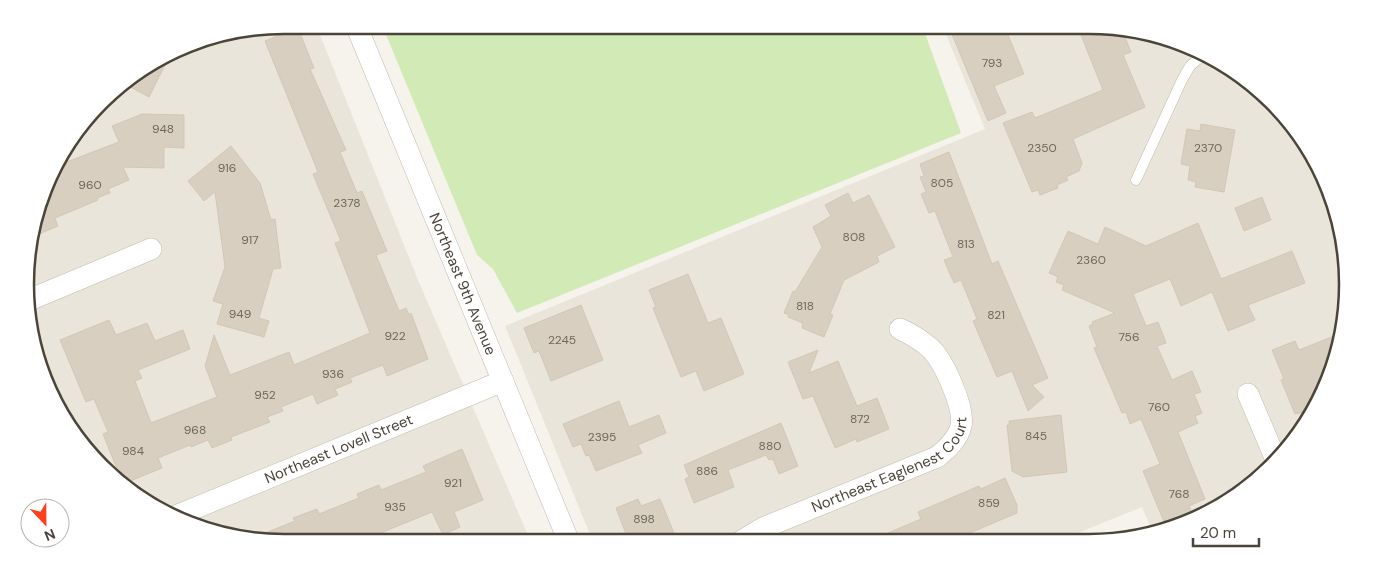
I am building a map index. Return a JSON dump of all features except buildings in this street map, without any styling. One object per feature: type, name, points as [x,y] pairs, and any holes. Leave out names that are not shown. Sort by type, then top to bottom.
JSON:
[{"type":"street","name":"Northeast 9th Avenue","points":[[360,34],[566,534]]},
{"type":"street","points":[[34,298],[151,249]]},
{"type":"street","name":"Northeast Eaglenest Court","points":[[754,534],[764,528],[937,457],[948,448],[961,426],[956,396],[940,360],[931,349],[900,329]]},
{"type":"street","name":"Northeast Lovell Street","points":[[183,513],[502,381]]},
{"type":"street","points":[[1248,394],[1273,453]]},
{"type":"lane","points":[[1136,180],[1182,80],[1190,66],[1198,59]]},
{"type":"shaded area","points":[[268,34],[320,34],[418,280],[528,534],[268,534],[219,526],[173,508],[145,492],[119,472],[96,449],[76,423],[60,395],[47,364],[42,349],[34,300],[36,251],[47,204],[67,159],[96,119],[132,85],[173,60],[219,42]]},
{"type":"shaded area","points":[[946,34],[1105,34],[1154,42],[1185,53],[1214,67],[1241,85],[1277,119],[1306,159],[1326,204],[1337,251],[1339,300],[1331,349],[1320,380],[1297,423],[1266,461],[1241,483],[1214,501],[1185,515],[1150,527],[1142,507],[1075,534],[590,534],[505,326],[985,129]]},
{"type":"green space","points":[[386,34],[925,34],[961,133],[517,313],[493,269],[477,255]]}]
